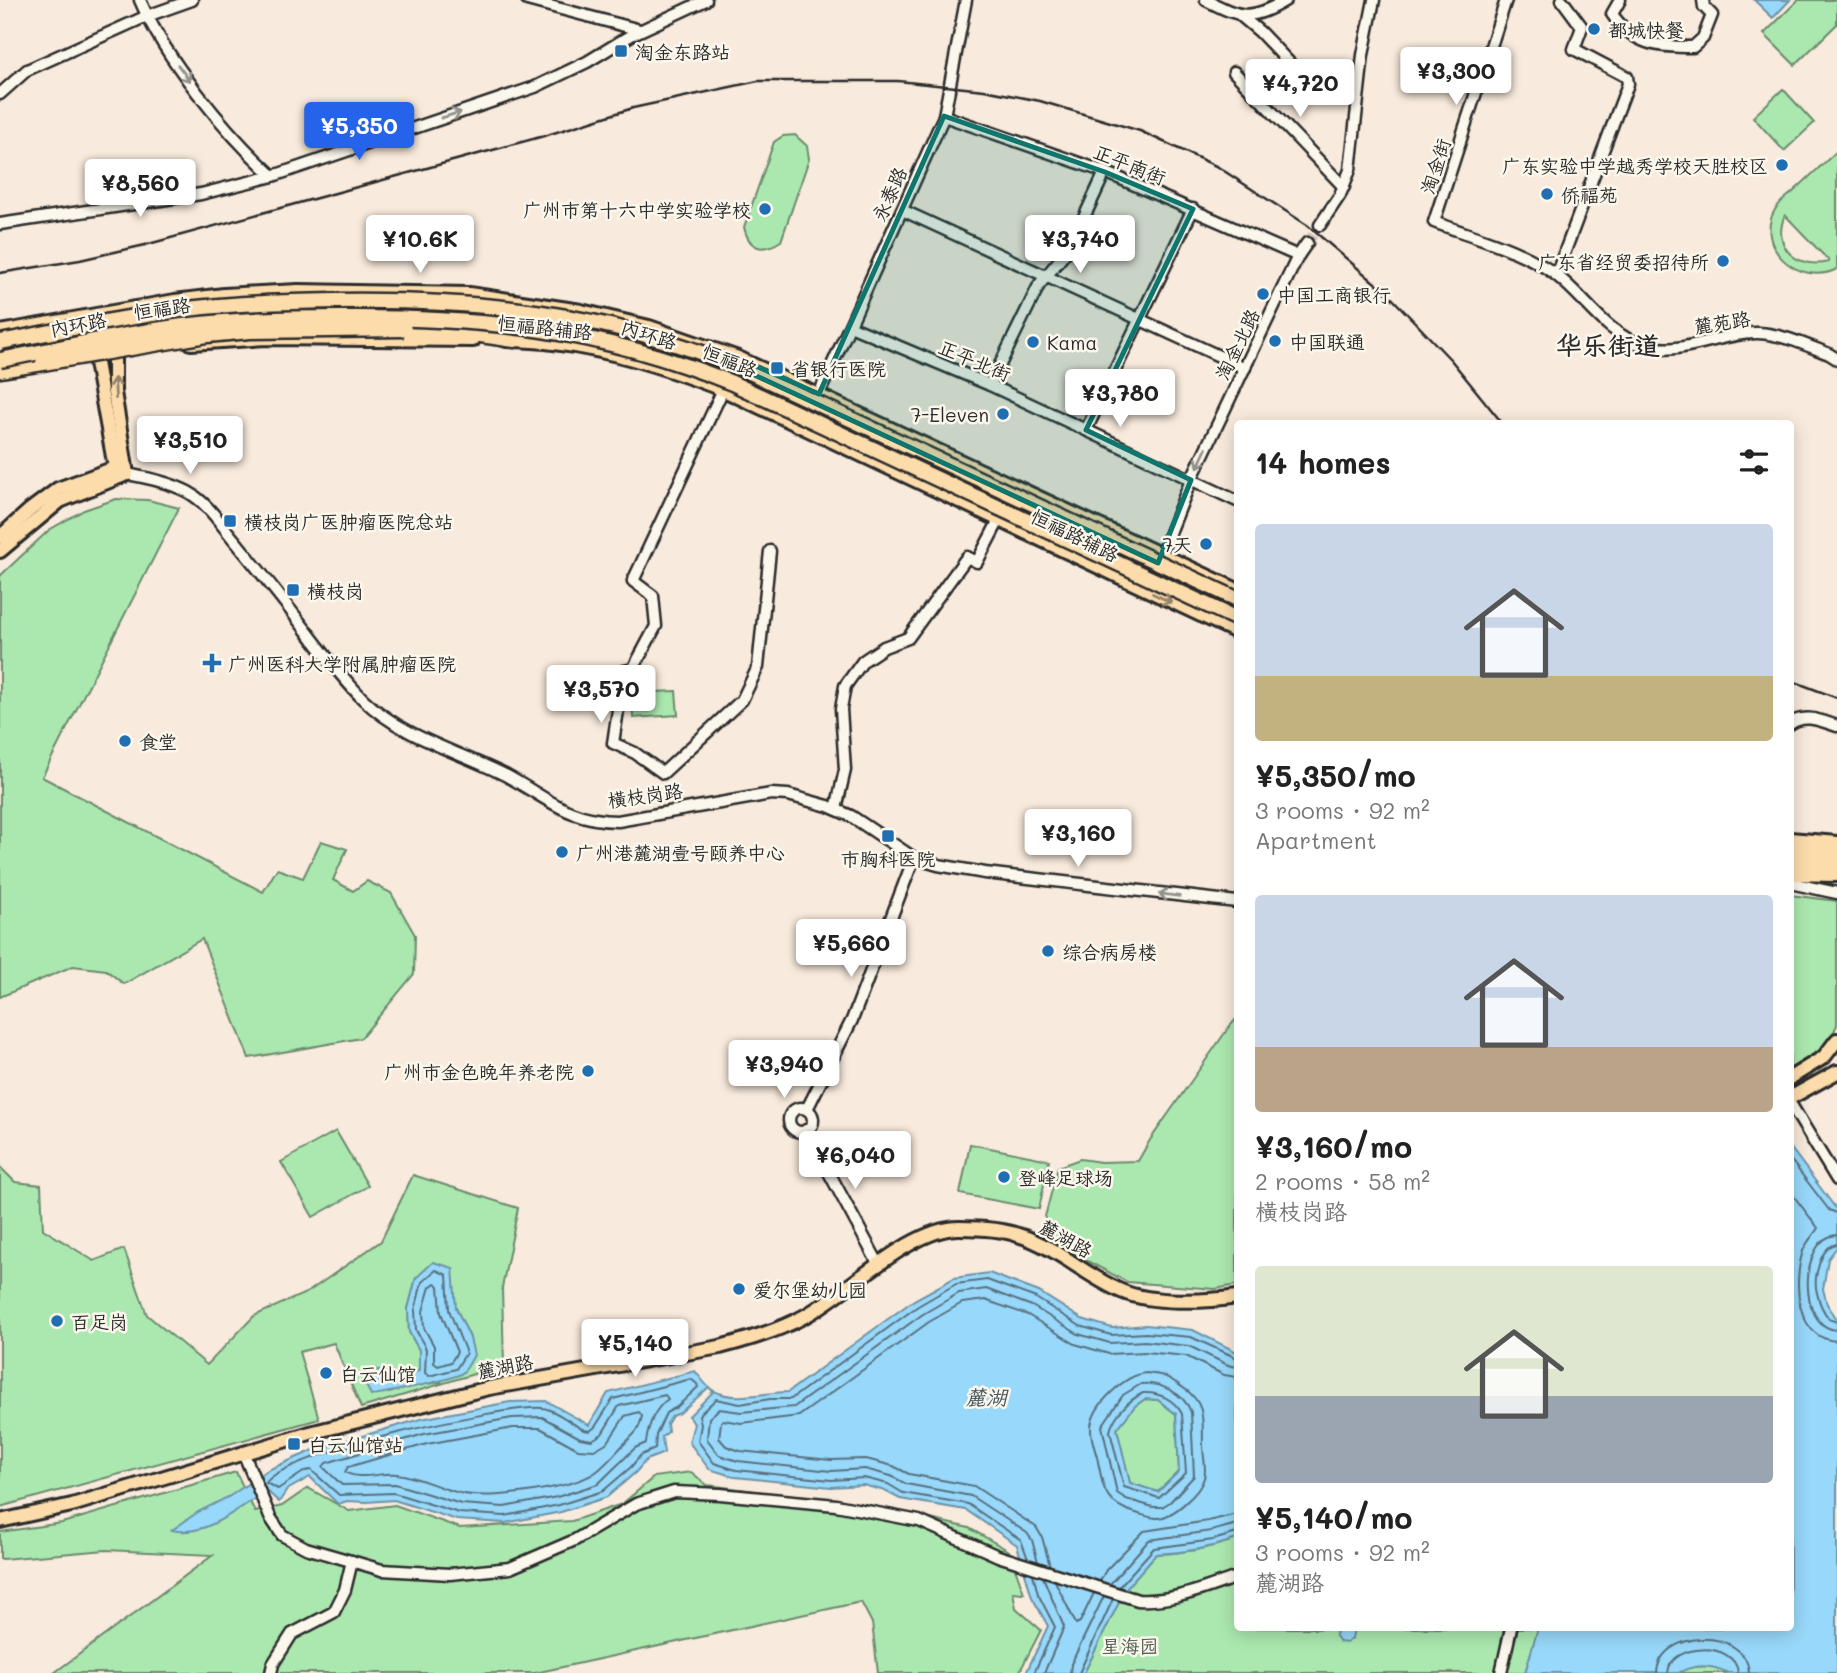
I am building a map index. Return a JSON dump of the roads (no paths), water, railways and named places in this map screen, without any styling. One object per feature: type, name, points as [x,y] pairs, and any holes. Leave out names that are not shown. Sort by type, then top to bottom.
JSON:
[{"type":"highway","name":"内环路","points":[[0,342],[168,312],[257,303],[426,301],[509,307],[564,315],[666,341],[739,368],[1234,600]]},
{"type":"highway","name":"内环路","points":[[0,358],[183,326],[270,319],[451,319],[580,336],[652,354],[732,383],[1234,617]]},
{"type":"highway","points":[[0,370],[206,335],[250,331],[404,329],[467,333],[515,340]]},
{"type":"highway","points":[[1794,844],[1817,850],[1837,850]]},
{"type":"highway","points":[[1794,864],[1837,867]]},
{"type":"main road","name":"恒福路","points":[[0,342],[200,309],[253,305],[378,303],[477,306],[552,315],[611,327],[690,351],[731,373],[1234,600]]},
{"type":"main road","name":"恒福路","points":[[0,358],[92,326],[114,335],[188,323],[285,316],[447,317],[544,327],[602,338],[731,373]]},
{"type":"main road","points":[[0,332],[92,326],[94,353],[121,471]]},
{"type":"main road","points":[[515,340],[544,327]]},
{"type":"main road","points":[[114,335],[114,392],[121,471]]},
{"type":"main road","name":"恒福路辅路","points":[[0,370],[114,350],[266,338],[515,340],[731,373],[819,394],[1157,566],[1234,589]]},
{"type":"main road","name":"恒福路辅路","points":[[731,373],[999,520],[1234,631]]},
{"type":"main road","points":[[0,537],[58,489],[121,471]]},
{"type":"main road","points":[[0,551],[60,501],[121,471]]},
{"type":"main road","name":"恒福路","points":[[1157,566],[1234,616]]},
{"type":"main road","points":[[1794,843],[1837,843]]},
{"type":"main road","points":[[1794,855],[1837,859]]},
{"type":"main road","points":[[1794,874],[1837,875]]},
{"type":"main road","points":[[1794,1076],[1824,1057],[1837,1040]]},
{"type":"main road","points":[[1794,1099],[1837,1072]]},
{"type":"main road","name":"麓湖路","points":[[0,1521],[72,1505],[243,1452],[492,1387],[720,1348],[754,1338],[804,1317],[879,1265],[926,1235],[939,1230],[958,1228],[1017,1234],[1121,1291],[1137,1296],[1186,1300],[1234,1297]]},
{"type":"street","points":[[140,0],[176,62],[245,150],[273,176]]},
{"type":"street","points":[[0,94],[27,69],[147,16],[192,0]]},
{"type":"street","points":[[527,0],[640,30]]},
{"type":"street","points":[[0,224],[201,194],[273,176],[535,87],[587,62],[640,30],[706,0]]},
{"type":"street","name":"永泰路","points":[[819,394],[944,116],[965,0]]},
{"type":"street","points":[[1206,0],[1240,16],[1260,32],[1300,74]]},
{"type":"street","points":[[1240,16],[1258,14],[1286,0]]},
{"type":"street","points":[[1320,225],[1344,187],[1351,160],[1363,55],[1374,0]]},
{"type":"street","name":"淘金街","points":[[1434,222],[1506,0]]},
{"type":"street","points":[[1556,275],[1628,84],[1627,77],[1620,72],[1574,49],[1582,27],[1562,0]]},
{"type":"street","points":[[1620,0],[1612,15],[1622,29],[1656,47],[1693,47],[1703,38],[1712,15],[1704,7],[1703,0]]},
{"type":"street","points":[[1234,72],[1344,187]]},
{"type":"street","name":"正平南街","points":[[944,116],[1105,172],[1298,256]]},
{"type":"street","points":[[990,385],[1039,285],[1066,251],[1082,224],[1105,172]]},
{"type":"street","points":[[1086,430],[1193,209]]},
{"type":"street","points":[[902,210],[1245,368]]},
{"type":"street","name":"麓苑路","points":[[1434,222],[1525,257],[1556,275],[1618,333],[1642,345],[1660,349],[1756,333],[1775,335],[1837,359]]},
{"type":"street","name":"淘金北路","points":[[1157,566],[1191,480],[1298,256],[1307,243]]},
{"type":"street","name":"正平北街","points":[[849,326],[990,385],[1234,500]]},
{"type":"street","points":[[731,373],[633,581],[653,596],[656,626],[633,668],[624,671],[613,743],[635,753],[663,773],[743,700],[758,667],[770,551]]},
{"type":"street","name":"横枝岗路","points":[[121,471],[177,487],[205,505],[334,666],[362,698],[381,714],[431,743],[506,776],[564,811],[581,818],[618,821],[771,794],[807,800],[836,809],[914,858],[985,873],[1234,902]]},
{"type":"street","points":[[836,809],[845,770],[841,709],[845,686],[863,661],[884,647],[908,638],[967,557],[977,562],[999,520]]},
{"type":"street","points":[[1794,721],[1807,718],[1837,726]]},
{"type":"street","points":[[807,1109],[852,1020],[914,858]]},
{"type":"street","points":[[1794,884],[1837,893]]},
{"type":"street","points":[[1794,1108],[1837,1180]]},
{"type":"street","points":[[807,1109],[812,1114],[813,1122],[806,1130],[795,1129],[790,1119],[795,1110],[807,1109]]},
{"type":"street","points":[[806,1130],[879,1265]]},
{"type":"street","points":[[243,1452],[270,1517],[282,1535],[306,1548],[382,1570],[450,1574],[510,1568],[575,1540],[636,1504],[674,1492],[836,1505],[919,1521],[998,1556],[1138,1600],[1157,1601],[1184,1596],[1234,1578]]},
{"type":"street","points":[[271,1673],[273,1664],[292,1634],[334,1612],[345,1590],[352,1561]]},
{"type":"street","points":[[1501,1673],[1510,1631]]},
{"type":"water","points":[[1754,0],[1790,0],[1773,18]]},
{"type":"water","points":[[1794,1152],[1837,1210],[1837,1247],[1828,1259],[1823,1289],[1827,1304],[1837,1319],[1837,1673],[1728,1673],[1703,1666],[1678,1673],[1525,1673],[1537,1631],[1794,1631]]},
{"type":"water","points":[[433,1262],[453,1268],[456,1308],[470,1338],[474,1355],[466,1369],[457,1376],[371,1395],[362,1378],[378,1370],[396,1377],[419,1371],[419,1350],[409,1332],[408,1309],[416,1278]]},
{"type":"water","name":"麓湖","points":[[989,1273],[1039,1292],[1082,1319],[1112,1328],[1146,1325],[1193,1330],[1234,1350],[1234,1540],[1197,1550],[1156,1554],[1126,1588],[1084,1673],[1026,1673],[1048,1626],[1032,1597],[1017,1545],[966,1510],[900,1499],[885,1491],[863,1485],[831,1487],[735,1477],[709,1469],[689,1442],[694,1424],[689,1416],[713,1392],[710,1389],[732,1396],[788,1392],[914,1300],[954,1278]],"holes":[[[1145,1399],[1158,1400],[1176,1414],[1179,1471],[1158,1492],[1130,1483],[1117,1429],[1135,1406]]]},
{"type":"water","points":[[695,1371],[709,1387],[680,1413],[672,1416],[667,1424],[668,1432],[662,1437],[664,1453],[646,1460],[607,1497],[561,1512],[505,1523],[457,1520],[394,1500],[347,1501],[338,1504],[310,1477],[287,1490],[279,1502],[268,1492],[210,1525],[185,1531],[172,1530],[268,1470],[314,1450],[421,1419],[510,1402],[546,1401],[589,1425],[608,1393]]},
{"type":"water","points":[[1335,1631],[1353,1631],[1352,1639],[1346,1643],[1340,1642]]},
{"type":"tunnel","points":[[1307,243],[1320,225]]},
{"type":"railway","points":[[0,273],[80,260],[145,245],[544,136],[633,108],[758,81],[898,81],[984,90],[1040,101],[1140,131],[1218,167],[1307,225],[1388,294],[1451,360],[1500,420]]},
{"type":"railway","points":[[1794,682],[1837,698]]},
{"type":"place","name":"都城快餐","points":[[1594,29]]},
{"type":"place","name":"淘金东路站","points":[[621,51]]},
{"type":"place","name":"广东实验中学越秀学校天胜校区","points":[[1782,165]]},
{"type":"place","name":"侨福苑","points":[[1547,194]]},
{"type":"place","name":"广州市第十六中学实验学校","points":[[765,209]]},
{"type":"place","name":"广东省经贸委招待所","points":[[1723,261]]},
{"type":"place","name":"中国工商银行","points":[[1263,294]]},
{"type":"place","name":"中国联通","points":[[1275,341]]},
{"type":"place","name":"Kama","points":[[1033,342]]},
{"type":"place","name":"省银行医院","points":[[777,368]]},
{"type":"place","name":"7-Eleven","points":[[1003,414]]},
{"type":"place","name":"横枝岗广医肿瘤医院总站","points":[[230,521]]},
{"type":"place","name":"7天","points":[[1206,544]]},
{"type":"place","name":"横枝岗","points":[[293,590]]},
{"type":"place","name":"广州医科大学附属肿瘤医院","points":[[212,663]]},
{"type":"place","name":"食堂","points":[[125,741]]},
{"type":"place","name":"市胸科医院","points":[[888,836]]},
{"type":"place","name":"广州港麓湖壹号颐养中心","points":[[562,852]]},
{"type":"place","name":"综合病房楼","points":[[1048,951]]},
{"type":"place","name":"广州市金色晚年养老院","points":[[588,1071]]},
{"type":"place","name":"登峰足球场","points":[[1004,1177]]},
{"type":"place","name":"爱尔堡幼儿园","points":[[739,1289]]},
{"type":"place","name":"百足岗","points":[[57,1321]]},
{"type":"place","name":"白云仙馆","points":[[326,1373]]},
{"type":"place","name":"白云仙馆站","points":[[294,1444]]},
{"type":"district","name":"华乐街道","points":[[1608,345]]},
{"type":"park label","name":"星海园","points":[[1130,1645]]}]
